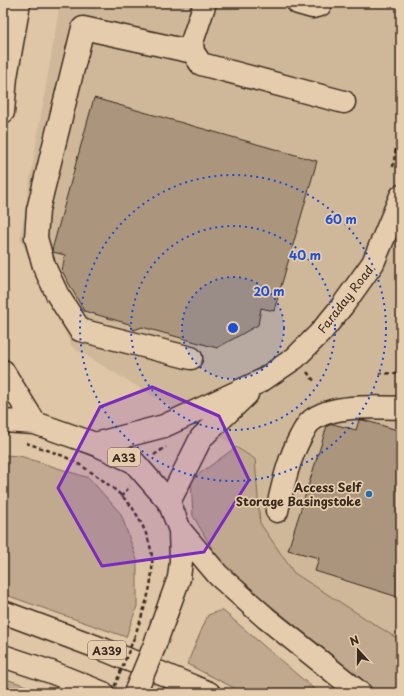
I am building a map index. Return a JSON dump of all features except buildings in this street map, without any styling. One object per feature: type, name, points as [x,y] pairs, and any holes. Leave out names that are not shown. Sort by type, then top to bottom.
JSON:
[{"type":"main road","points":[[3,112],[6,77],[19,3]]},
{"type":"main road","points":[[204,3],[192,42],[193,52],[201,64],[344,102]]},
{"type":"main road","points":[[298,3],[312,7],[320,5],[321,3]]},
{"type":"main road","points":[[191,358],[80,330],[57,294],[44,266],[36,238],[38,210],[83,28],[193,52]]},
{"type":"main road","name":"Faraday Road","points":[[95,444],[164,426],[261,381],[295,358],[321,332],[344,305],[373,263],[401,196]]},
{"type":"main road","points":[[3,371],[35,423]]},
{"type":"main road","name":"Faraday Road","points":[[169,502],[201,438],[261,381]]},
{"type":"main road","points":[[277,511],[286,468],[296,445],[311,421],[325,413],[354,408],[401,408]]},
{"type":"main road","name":"A33","points":[[3,421],[35,423],[95,444],[134,462],[169,502],[180,530],[181,561],[178,578],[154,647],[135,693]]},
{"type":"main road","points":[[180,530],[218,575],[250,604],[360,693]]},
{"type":"main road","name":"A339","points":[[3,612],[105,650],[209,693]]},
{"type":"main road","points":[[3,656],[51,672],[103,693]]},
{"type":"path","points":[[393,167],[397,142]]},
{"type":"path","points":[[379,373],[401,374]]},
{"type":"path","points":[[23,442],[64,457],[93,473],[122,497],[131,507],[140,521],[150,547],[152,558],[149,596],[112,693]]},
{"type":"path","points":[[152,457],[159,450],[166,447]]},
{"type":"highlighted area","points":[[152,387],[219,416],[249,480],[204,552],[102,566],[58,488],[100,407]]},
{"type":"shaded area","points":[[60,3],[401,3],[401,641],[286,568],[260,523],[255,458],[72,347],[20,239]]},
{"type":"shaded area","points":[[236,447],[255,459],[260,523],[294,573],[401,641],[401,693],[379,693],[223,567],[193,516],[191,480]]},
{"type":"shaded area","points":[[3,455],[20,456],[89,478],[121,514],[137,560],[137,606],[126,637],[3,594]]},
{"type":"shaded area","points":[[222,610],[319,693],[244,693],[187,664],[208,615]]},
{"type":"shaded area","points":[[3,678],[47,693],[3,693]]},
{"type":"place","name":"Access Self Storage Basingstoke","points":[[369,494]]}]
